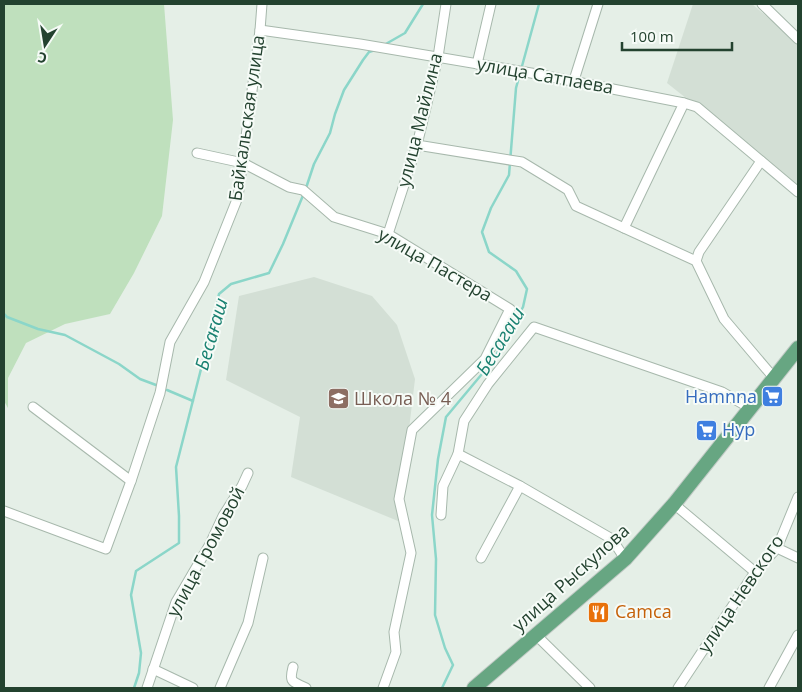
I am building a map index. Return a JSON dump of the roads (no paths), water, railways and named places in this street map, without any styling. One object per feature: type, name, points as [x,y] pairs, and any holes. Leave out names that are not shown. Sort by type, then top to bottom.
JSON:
[{"type":"main road","name":"улица Рыскулова","points":[[474,688],[624,559],[674,504],[798,348]]},
{"type":"street","name":"Байкальская улица","points":[[4,511],[106,549],[131,482],[160,393],[170,342],[204,282],[238,197],[262,4]]},
{"type":"street","name":"улица Майлина","points":[[388,234],[417,145],[438,58],[446,4]]},
{"type":"street","points":[[478,64],[491,4]]},
{"type":"street","points":[[574,80],[598,4]]},
{"type":"street","points":[[762,4],[798,39]]},
{"type":"street","name":"улица Сатпаева","points":[[260,30],[360,44],[574,80],[684,103],[697,108],[798,192]]},
{"type":"street","points":[[624,228],[684,103]]},
{"type":"street","points":[[417,145],[522,162],[568,190],[576,206],[696,262],[724,319],[774,378]]},
{"type":"street","name":"улица Пастера","points":[[197,153],[243,163],[289,187],[303,190],[334,217],[388,234],[510,309],[485,359],[412,430],[399,499],[411,553],[394,632],[396,652],[383,688]]},
{"type":"street","points":[[696,262],[699,252],[761,161]]},
{"type":"street","points":[[441,515],[443,486],[458,454],[464,422],[488,384],[534,327],[722,392],[750,408]]},
{"type":"street","points":[[33,407],[131,482]]},
{"type":"street","points":[[458,454],[520,486],[612,539],[624,559]]},
{"type":"street","name":"улица Громовой","points":[[147,688],[176,602],[248,473]]},
{"type":"street","points":[[481,558],[520,486]]},
{"type":"street","name":"улица Невского","points":[[678,688],[755,572],[777,548],[798,497]]},
{"type":"street","points":[[674,504],[755,572]]},
{"type":"street","points":[[777,548],[798,558]]},
{"type":"street","points":[[220,688],[248,623],[263,558]]},
{"type":"street","points":[[769,688],[798,635]]},
{"type":"street","points":[[536,636],[590,688]]},
{"type":"street","points":[[294,667],[292,680],[306,688]]},
{"type":"street","points":[[153,669],[193,688]]},
{"type":"waterway","name":"Бесағаш","points":[[384,45],[405,33],[423,4]]},
{"type":"waterway","name":"Бесагаш","points":[[442,688],[453,665],[445,648],[435,615],[436,559],[432,515],[438,459],[446,417],[492,362],[523,307],[527,289],[516,271],[489,252],[482,232],[491,208],[509,175],[516,88],[539,4]]},
{"type":"waterway","name":"Бесағаш","points":[[306,188],[314,164],[330,133],[344,90],[369,52],[375,50]]},
{"type":"waterway","name":"Бесағаш","points":[[134,688],[139,673],[141,653],[131,595],[136,571],[179,543],[176,467],[219,294],[231,284],[269,273],[304,193]]},
{"type":"waterway","points":[[4,314],[7,317],[38,329],[65,335],[119,364],[140,379],[156,385]]},
{"type":"waterway","points":[[167,390],[193,401]]},
{"type":"place","name":"Hamnna","points":[[773,397]]},
{"type":"place","name":"Школа № 4","points":[[338,399]]},
{"type":"place","name":"Hyp","points":[[706,430]]},
{"type":"place","name":"Camca","points":[[599,612]]}]
